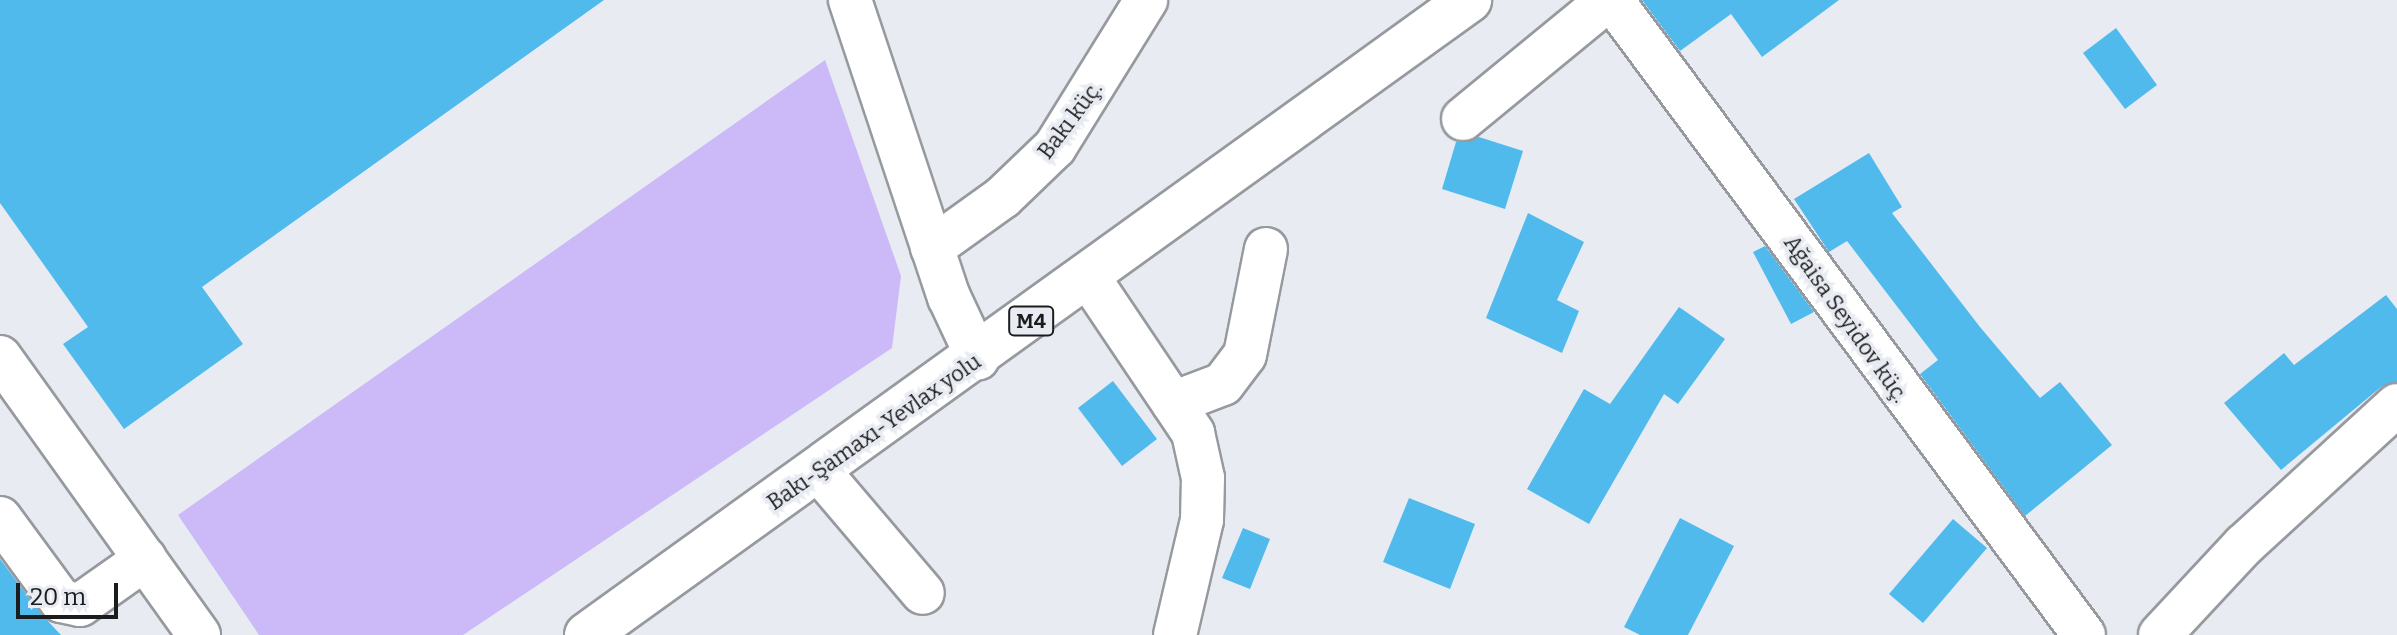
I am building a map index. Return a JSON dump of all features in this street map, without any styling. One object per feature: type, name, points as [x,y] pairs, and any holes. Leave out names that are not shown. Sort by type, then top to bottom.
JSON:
[{"type":"highway","name":"Bakı-Şamaxı-Yevlax yolu","points":[[587,635],[978,359],[1469,0]]},
{"type":"street","points":[[850,0],[932,248],[978,359]]},
{"type":"street","name":"Bakı küç.","points":[[932,248],[1003,197],[1055,147],[1146,0]]},
{"type":"street","points":[[1463,119],[1610,0]]},
{"type":"street","name":"Ağaisa Seyidov küç.","points":[[1610,0],[2084,635]]},
{"type":"street","points":[[1173,403],[1223,384],[1245,355],[1266,249]]},
{"type":"street","points":[[1089,278],[1193,433],[1203,478],[1202,520],[1175,635]]},
{"type":"street","points":[[0,357],[199,635]]},
{"type":"street","points":[[2160,635],[2244,545],[2397,405]]},
{"type":"street","points":[[819,471],[923,593]]},
{"type":"street","points":[[0,518],[61,601],[80,605],[145,559]]},
{"type":"shaded area","points":[[825,60],[901,276],[892,348],[463,635],[259,635],[178,515]]},
{"type":"building","points":[[0,0],[604,0],[202,287],[243,344],[124,429],[63,344],[88,327],[0,203]]},
{"type":"building","points":[[1642,0],[1839,0],[1762,57],[1731,14],[1680,51]]},
{"type":"building","points":[[2116,28],[2157,85],[2125,109],[2083,53]]},
{"type":"building","points":[[1479,137],[1523,151],[1505,209],[1442,189],[1456,142]]},
{"type":"building","points":[[1869,153],[1902,207],[1892,213],[1980,327],[2040,398],[2060,382],[2112,445],[2025,516],[1920,374],[1938,360],[1847,241],[1829,252],[1794,199]]},
{"type":"building","points":[[1528,213],[1584,242],[1557,300],[1579,311],[1562,353],[1486,318]]},
{"type":"building","points":[[1765,246],[1814,312],[1791,324],[1753,252]]},
{"type":"building","points":[[2386,295],[2397,309],[2397,382],[2381,387],[2281,470],[2224,403],[2284,353],[2294,365]]},
{"type":"building","points":[[1679,307],[1725,339],[1678,404],[1664,394],[1589,524],[1527,489],[1584,389],[1610,404]]},
{"type":"building","points":[[1113,381],[1157,439],[1122,466],[1078,408]]},
{"type":"building","points":[[1409,498],[1475,524],[1450,589],[1383,562]]},
{"type":"building","points":[[1680,518],[1734,546],[1688,635],[1640,635],[1624,627]]},
{"type":"building","points":[[1953,519],[1987,548],[1923,623],[1889,594]]},
{"type":"building","points":[[1243,528],[1270,539],[1250,589],[1222,578]]},
{"type":"building","points":[[0,559],[42,615],[61,635],[0,635]]}]
